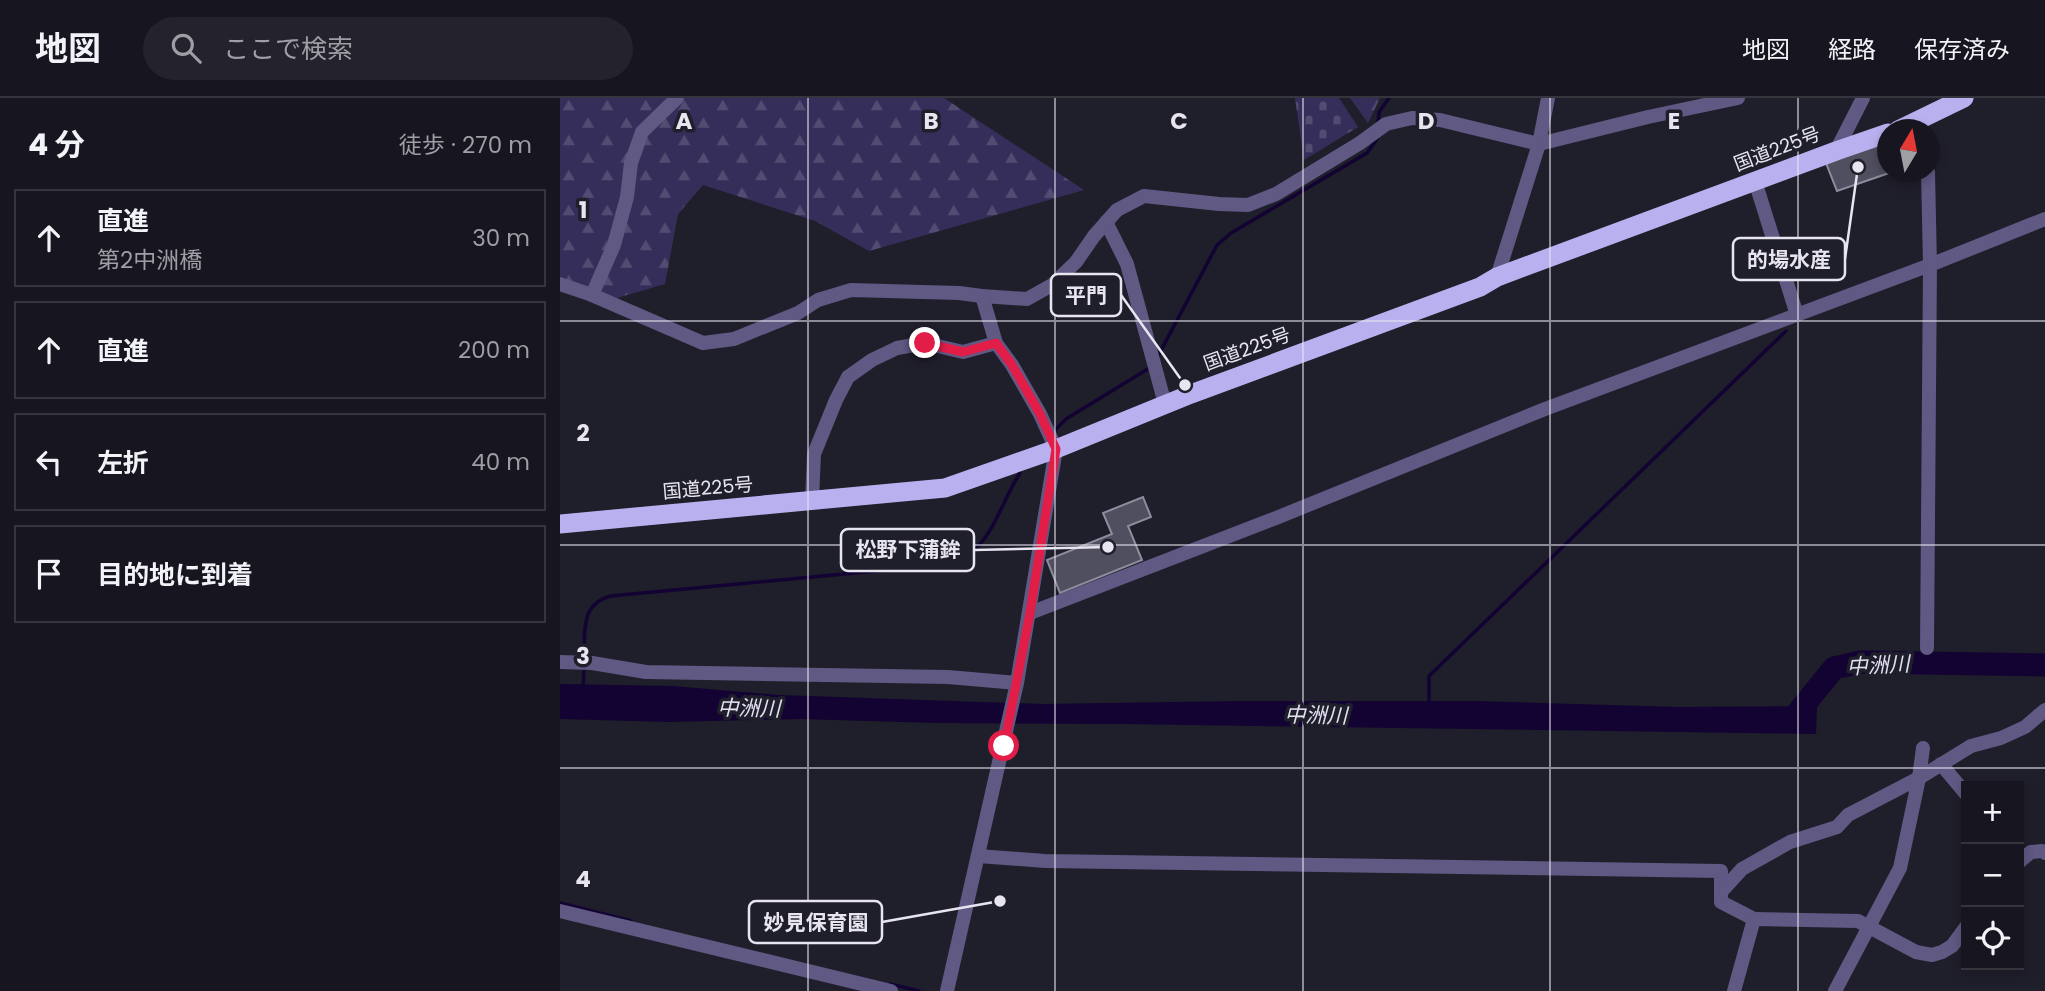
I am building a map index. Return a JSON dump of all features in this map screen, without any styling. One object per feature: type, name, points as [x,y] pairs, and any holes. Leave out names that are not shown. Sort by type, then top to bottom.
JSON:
[{"type":"highway","points":[[1933,119],[1964,98]]},
{"type":"highway","name":"国道225号","points":[[560,524],[945,488],[1056,449],[1165,404],[1480,287],[1497,277],[1877,137]]},
{"type":"street","points":[[592,295],[614,245],[627,197],[631,163],[642,132],[677,98]]},
{"type":"street","points":[[1497,277],[1539,144],[1548,98]]},
{"type":"street","points":[[1836,151],[1863,98]]},
{"type":"street","points":[[560,284],[703,343],[734,340],[798,313],[818,300],[851,290],[959,293],[1027,299],[1052,285],[1076,262],[1117,210],[1144,196],[1248,205],[1276,194],[1386,124],[1412,118],[1440,120],[1539,144],[1733,99]]},
{"type":"street","points":[[1755,181],[1797,315]]},
{"type":"street","points":[[1927,648],[1928,182]]},
{"type":"street","points":[[1030,613],[1545,410],[2045,219]]},
{"type":"street","points":[[1106,222],[1127,264],[1165,404]]},
{"type":"street","points":[[947,991],[1006,736],[1030,613],[1056,449],[1040,414],[996,343],[982,296]]},
{"type":"street","points":[[812,500],[814,454],[835,400],[848,377],[872,360],[897,348],[925,343],[963,352],[996,343]]},
{"type":"street","points":[[560,662],[592,663],[646,672],[948,677],[1016,686]]},
{"type":"street","points":[[1721,892],[1742,869],[1790,842],[1837,827],[1848,815],[1919,778],[1971,746],[2001,738],[2025,727],[2045,710]]},
{"type":"street","points":[[1835,991],[1900,868],[1923,748]]},
{"type":"street","points":[[1941,764],[1961,788]]},
{"type":"street","points":[[2024,857],[2032,852],[2045,853]]},
{"type":"street","points":[[978,856],[1045,861],[1721,871],[1721,902],[1754,919],[1858,921],[1916,952],[1931,955],[1952,946],[1961,934]]},
{"type":"street","points":[[560,911],[891,991]]},
{"type":"street","points":[[1734,991],[1754,919]]},
{"type":"green space","points":[[560,98],[944,98],[1084,190],[869,251],[815,221],[703,185],[678,214],[665,284],[617,298],[560,282]]},
{"type":"green space","points":[[1295,98],[1339,98],[1358,127],[1304,160]]},
{"type":"green space","points":[[1350,98],[1380,98],[1368,123]]},
{"type":"water","points":[[560,684],[673,686],[780,695],[1042,704],[1476,701],[1679,707],[1817,706],[1816,734],[801,719],[669,722],[560,719]]},
{"type":"building","points":[[1877,144],[1877,177],[1837,191],[1826,163]]},
{"type":"building","points":[[1143,497],[1151,517],[1128,526],[1142,560],[1060,593],[1047,560],[1112,534],[1103,513]]},
{"type":"waterway","points":[[1378,124],[1379,112],[1389,98]]},
{"type":"waterway","points":[[1157,358],[1217,245],[1231,233],[1367,153],[1377,139]]},
{"type":"waterway","points":[[1429,703],[1429,676],[1786,331]]},
{"type":"waterway","points":[[1055,430],[1066,419],[1151,367]]},
{"type":"waterway","points":[[584,658],[585,629],[589,612],[594,605],[611,596],[939,565],[960,558],[975,549],[985,537],[1020,473]]},
{"type":"waterway","name":"中洲川","points":[[1777,721],[1791,721],[1834,668],[1861,662],[2045,665]]},
{"type":"waterway","points":[[583,686],[584,671]]},
{"type":"waterway","points":[[560,903],[631,921]]},
{"type":"waterway","points":[[890,984],[919,991]]},
{"type":"place","name":"的場水産","points":[[1858,167]]},
{"type":"place","name":"平門","points":[[1185,385]]},
{"type":"place","name":"松野下蒲鉾","points":[[1108,547]]},
{"type":"place","name":"妙見保育園","points":[[1000,901]]},
{"type":"route","points":[[925,343],[963,352],[996,343],[1040,414],[1056,449],[1030,613],[1004,746]]}]
